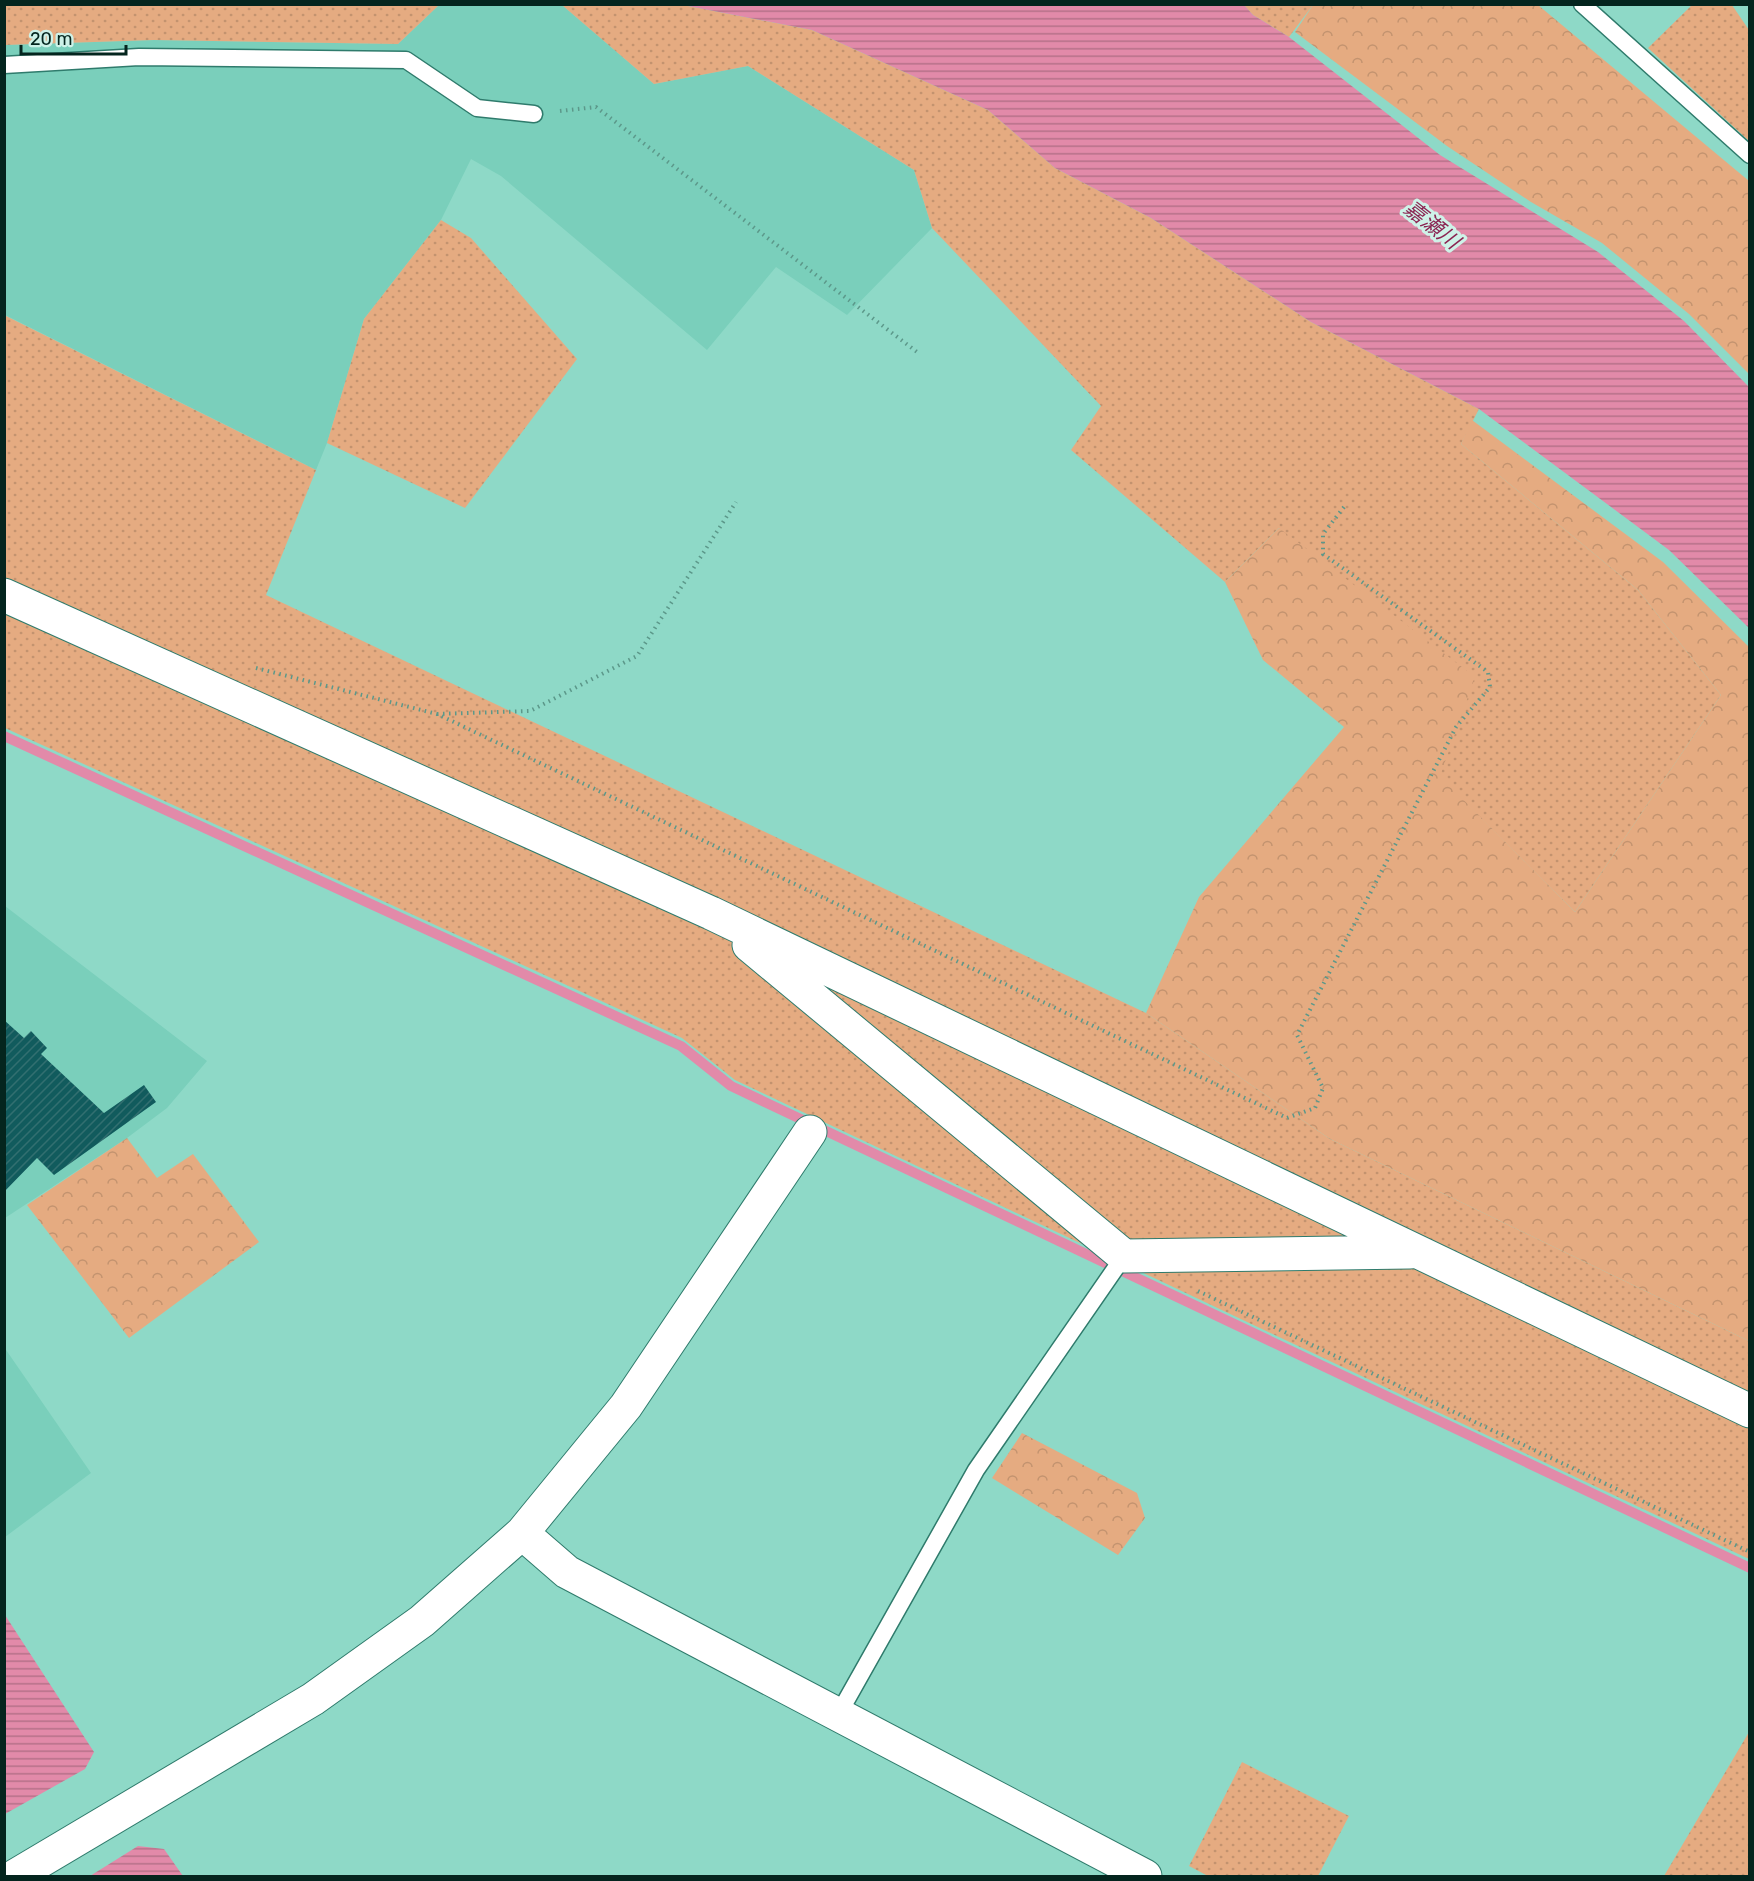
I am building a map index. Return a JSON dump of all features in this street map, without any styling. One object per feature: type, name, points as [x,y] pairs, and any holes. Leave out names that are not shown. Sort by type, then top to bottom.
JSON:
[{"type":"street","points":[[4,595],[711,913],[1749,1411]]},
{"type":"street","points":[[4,603],[38,611]]},
{"type":"street","points":[[711,913],[1116,1267],[1418,1252]]},
{"type":"street","points":[[15,1876],[314,1699],[422,1621],[522,1533],[626,1406],[810,1132]]},
{"type":"street","points":[[522,1533],[567,1572],[1144,1876]]},
{"type":"lane","points":[[1582,4],[1749,155]]},
{"type":"lane","points":[[4,65],[139,57],[406,60],[477,108],[534,114]]},
{"type":"lane","points":[[838,1715],[976,1470],[1116,1267]]},
{"type":"path","points":[[534,114],[596,107],[917,352]]},
{"type":"path","points":[[436,714],[530,711],[637,656],[736,501]]},
{"type":"path","points":[[254,667],[436,714],[1287,1118],[1315,1108],[1323,1088],[1297,1035],[1456,727],[1490,687],[1488,672],[1323,554],[1323,534],[1344,507]]},
{"type":"path","points":[[1188,1287],[1749,1552]]},
{"type":"shaded area","points":[[439,5],[562,5],[654,84],[748,66],[914,170],[932,228],[847,315],[776,267],[707,350],[501,176],[471,159],[441,220],[364,319],[327,443],[316,470],[5,315],[4,45],[154,40],[398,44]]},
{"type":"shaded area","points":[[5,906],[207,1061],[167,1108],[127,1138],[5,1218]]},
{"type":"shaded area","points":[[4,1347],[91,1473],[5,1537],[4,1537]]},
{"type":"green space","points":[[1693,4],[1732,5],[1749,30],[1749,141],[1648,48]]},
{"type":"green space","points":[[4,5],[439,5],[398,44],[154,40],[5,45]]},
{"type":"green space","points":[[562,5],[683,5],[812,30],[988,110],[1055,168],[1151,218],[1311,322],[1479,409],[1461,444],[1638,590],[1721,695],[1575,912],[1439,776],[1279,528],[1225,582],[1071,450],[1101,406],[932,228],[914,170],[748,66],[654,84]]},
{"type":"green space","points":[[1244,5],[1313,5],[1289,37],[1253,15]]},
{"type":"green space","points":[[1313,5],[1538,5],[1749,181],[1749,374],[1689,314],[1602,243],[1531,202],[1447,146],[1295,32]]},
{"type":"green space","points":[[441,220],[471,238],[577,359],[465,508],[327,443],[364,319]]},
{"type":"green space","points":[[4,315],[316,470],[266,595],[1146,1013],[1330,1139],[1749,1341],[1749,1559],[735,1080],[682,1038],[5,728]]},
{"type":"green space","points":[[1472,420],[1663,562],[1749,647],[1749,1341],[1330,1139],[1146,1013],[1199,897],[1344,727],[1263,660],[1225,582],[1279,528],[1475,677],[1440,776],[1575,912],[1721,695],[1638,590],[1461,444]]},
{"type":"green space","points":[[127,1138],[157,1178],[193,1154],[259,1242],[129,1338],[27,1205]]},
{"type":"green space","points":[[1022,1433],[1137,1493],[1145,1518],[1118,1555],[992,1478]]},
{"type":"green space","points":[[1749,1732],[1749,1876],[1664,1876]]},
{"type":"green space","points":[[1242,1762],[1349,1816],[1318,1876],[1208,1876],[1189,1866]]},
{"type":"water","name":"嘉瀬川","points":[[683,5],[1244,5],[1253,15],[1289,37],[1440,155],[1598,252],[1684,321],[1749,387],[1749,628],[1669,550],[1479,409],[1311,322],[1151,218],[1055,168],[988,110],[812,30]]},
{"type":"water","points":[[5,1615],[94,1752],[85,1769],[5,1814]]},
{"type":"water","points":[[138,1846],[164,1849],[183,1876],[90,1876]]},
{"type":"building","points":[[4,1020],[24,1038],[31,1031],[47,1048],[41,1054],[104,1113],[144,1085],[156,1102],[54,1175],[37,1158],[4,1192]]},
{"type":"waterway","points":[[4,736],[681,1046],[731,1086],[1750,1568]]}]
